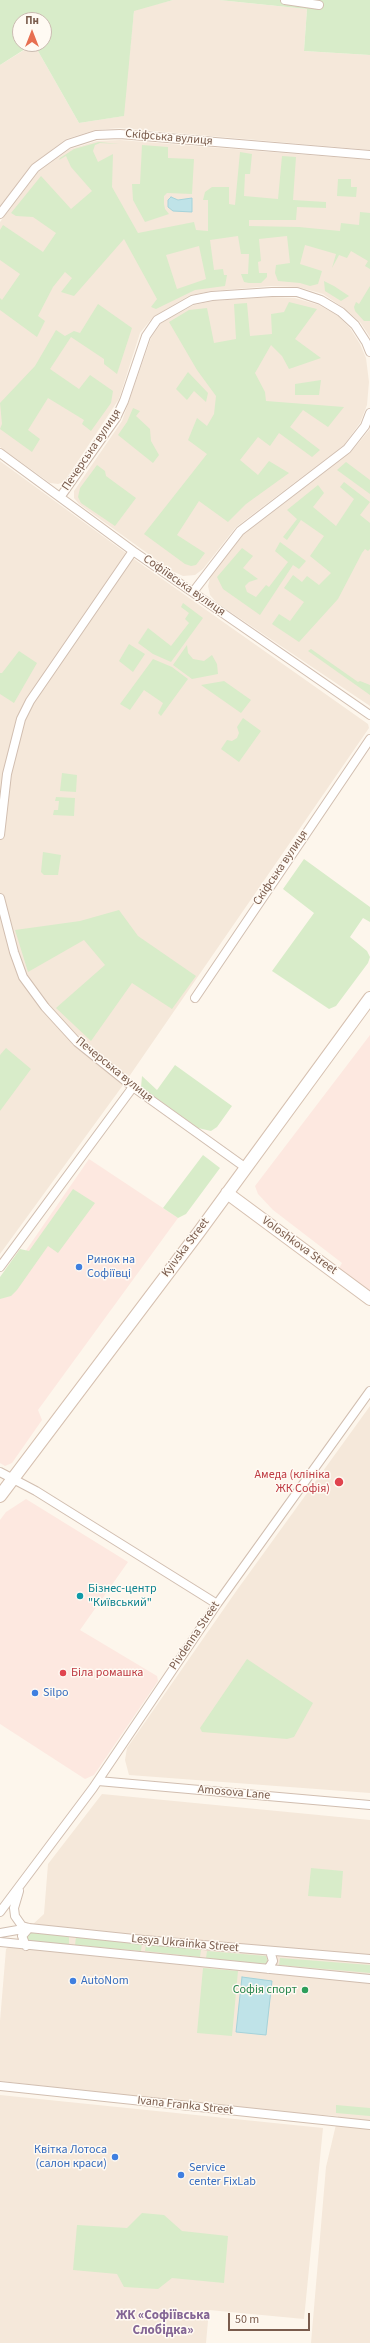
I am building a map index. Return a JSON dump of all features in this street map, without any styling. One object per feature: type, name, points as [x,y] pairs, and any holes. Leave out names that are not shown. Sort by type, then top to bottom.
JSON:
[{"type":"main road","name":"Kyivska Street","points":[[0,1496],[228,1193],[370,998]]},
{"type":"main road","name":"Voloshkova Street","points":[[228,1193],[370,1299]]},
{"type":"street","points":[[285,0],[319,5]]},
{"type":"street","name":"Скіфська вулиця","points":[[0,214],[35,168],[68,144],[96,135],[120,134],[370,155]]},
{"type":"street","name":"Печерська вулиця","points":[[61,496],[116,418],[124,401],[146,336],[157,320],[192,300],[227,295],[297,292],[321,300],[341,312],[355,325],[366,342],[370,352]]},
{"type":"street","points":[[193,592],[240,531],[347,449],[365,426],[370,414]]},
{"type":"street","name":"Софіївська вулиця","points":[[0,453],[61,496],[132,551],[370,715]]},
{"type":"street","points":[[0,835],[7,774],[21,719],[30,701],[132,551]]},
{"type":"street","name":"Скіфська вулиця","points":[[195,998],[370,740]]},
{"type":"street","name":"Печерська вулиця","points":[[0,898],[14,952],[23,977],[45,1007],[77,1042],[133,1087],[246,1168]]},
{"type":"street","points":[[0,1267],[133,1087]]},
{"type":"street","name":"Pivdenna Street","points":[[0,1912],[98,1781],[216,1604],[370,1391]]},
{"type":"street","points":[[0,1472],[14,1477],[216,1604]]},
{"type":"street","name":"Amosova Lane","points":[[98,1781],[370,1805]]},
{"type":"street","name":"Pivdenna Street","points":[[23,1882],[16,1899],[15,1916],[22,1926],[29,1928]]},
{"type":"street","points":[[26,1946],[22,1936],[29,1928]]},
{"type":"street","name":"Lesya Ukrainka Street","points":[[0,1934],[29,1928],[370,1959]]},
{"type":"street","name":"Lesya Ukrainka Street","points":[[0,1942],[26,1946],[370,1979]]},
{"type":"street","points":[[268,1969],[273,1961],[270,1951]]},
{"type":"street","name":"Ivana Franka Street","points":[[0,2086],[370,2125]]},
{"type":"shaded area","points":[[173,0],[219,0],[307,9],[304,51],[370,55],[370,150],[120,128],[95,130],[66,139],[32,165],[0,206],[0,65],[21,52],[39,52],[79,123],[123,116],[134,10]]},
{"type":"shaded area","points":[[120,140],[370,160],[370,337],[360,322],[344,308],[323,294],[298,287],[271,286],[211,291],[190,295],[153,317],[140,333],[119,399],[64,482],[58,484],[50,483],[0,447],[0,222],[38,172],[70,149],[97,141]]},
{"type":"shaded area","points":[[272,297],[295,298],[319,305],[338,316],[350,328],[360,344],[366,358],[369,382],[367,405],[360,423],[344,445],[236,527],[203,569],[195,575],[183,576],[172,571],[79,504],[74,498],[74,491],[122,421],[151,338],[161,323],[194,305],[213,301]]},
{"type":"shaded area","points":[[370,429],[370,706],[217,603],[210,595],[208,586],[211,574],[243,535],[350,453]]},
{"type":"shaded area","points":[[0,461],[141,564],[368,724],[369,728],[126,1081],[0,1254]]},
{"type":"shaded area","points":[[370,1035],[370,1293],[338,1270],[342,1263],[273,1210],[258,1194],[255,1186]]},
{"type":"shaded area","name":"Ринок на Софіївці","points":[[89,1159],[178,1218],[38,1410],[42,1420],[12,1463],[5,1466],[0,1463],[0,1288]]},
{"type":"shaded area","points":[[370,1406],[370,1793],[129,1775],[125,1760],[127,1748],[237,1590]]},
{"type":"shaded area","points":[[26,1499],[128,1562],[80,1630],[157,1676],[158,1681],[94,1775],[85,1779],[0,1724],[0,1520],[6,1512]]},
{"type":"shaded area","points":[[102,1794],[370,1820],[370,2343],[311,2343],[326,2167],[338,2116],[278,2112],[0,2081],[0,2021],[6,1949],[44,1914],[48,1864]]},
{"type":"shaded area","points":[[0,2095],[323,2128],[304,2319],[209,2310],[206,2343],[0,2343]]},
{"type":"green space","points":[[0,0],[173,0],[134,11],[124,116],[79,123],[39,52],[52,52],[52,12],[12,12],[12,52],[20,52],[0,65]]},
{"type":"green space","points":[[219,0],[370,0],[370,55],[304,51],[307,9]]},
{"type":"green space","points":[[99,142],[120,144],[100,143],[95,145],[93,151],[98,162],[113,154],[112,187],[138,233],[194,222],[196,230],[208,231],[208,200],[203,200],[205,192],[212,187],[229,187],[229,204],[235,205],[240,152],[252,154],[250,174],[245,174],[244,196],[278,199],[282,156],[296,157],[293,200],[326,202],[326,208],[297,207],[296,220],[249,220],[249,226],[299,227],[340,231],[341,223],[359,225],[360,212],[370,213],[370,269],[365,266],[368,261],[351,251],[347,258],[339,255],[332,268],[336,254],[305,245],[300,264],[322,271],[318,284],[310,286],[300,283],[278,281],[275,273],[276,265],[290,263],[287,236],[259,239],[261,261],[258,262],[259,273],[267,273],[267,277],[261,283],[249,283],[244,282],[241,274],[248,274],[249,254],[241,254],[238,236],[210,240],[214,270],[223,269],[224,275],[227,275],[225,286],[195,290],[156,309],[151,307],[157,299],[124,239],[74,296],[61,292],[72,278],[65,272],[53,287],[38,316],[45,321],[37,337],[0,310],[0,298],[2,300],[20,274],[0,260],[0,230],[3,225],[43,252],[56,233],[33,217],[16,216],[11,213],[41,176],[71,209],[92,191],[71,167],[66,156],[59,160],[74,149]],"holes":[[[199,246],[206,279],[177,289],[166,255]]]},
{"type":"green space","points":[[142,145],[168,147],[168,158],[194,159],[192,194],[167,193],[164,196],[164,204],[165,209],[169,214],[145,222],[133,200],[132,184],[140,184]]},
{"type":"green space","points":[[338,179],[351,179],[351,187],[357,187],[356,197],[337,196]]},
{"type":"green space","points":[[324,281],[349,296],[341,301],[325,291]]},
{"type":"green space","points":[[370,286],[370,321],[364,321],[355,311],[354,307],[356,302],[359,304]]},
{"type":"green space","points":[[289,302],[317,309],[295,339],[321,358],[289,369],[282,356],[271,345],[255,373],[265,392],[266,401],[344,407],[328,427],[303,410],[290,427],[320,450],[312,457],[279,433],[270,446],[258,437],[240,460],[258,475],[269,461],[289,473],[246,504],[228,522],[199,501],[177,535],[205,553],[196,565],[191,566],[185,564],[144,534],[207,454],[188,440],[197,418],[207,426],[214,414],[216,396],[197,370],[169,322],[189,310],[207,308],[214,343],[236,339],[234,304],[247,303],[250,336],[272,334],[271,314],[284,312]]},
{"type":"green space","points":[[98,304],[132,328],[117,374],[104,364],[104,359],[71,337],[50,369],[79,389],[90,375],[113,391],[111,403],[91,431],[82,424],[84,420],[48,398],[28,430],[40,439],[32,452],[0,429],[2,424],[0,403],[35,366],[56,330],[65,336],[74,331],[80,333]]},
{"type":"green space","points":[[188,372],[208,393],[206,402],[194,391],[187,400],[176,389]]},
{"type":"green space","points":[[321,380],[319,395],[295,395],[295,384]]},
{"type":"green space","points":[[133,408],[140,411],[136,416],[150,429],[151,441],[159,455],[153,463],[118,435],[127,422]]},
{"type":"green space","points":[[346,462],[370,480],[370,494],[337,470]]},
{"type":"green space","points":[[97,465],[105,471],[106,476],[136,498],[115,526],[81,503],[78,497],[80,488]]},
{"type":"green space","points":[[344,482],[370,502],[360,515],[370,523],[370,549],[368,551],[365,549],[362,553],[338,599],[299,642],[272,624],[279,614],[290,621],[304,602],[284,588],[293,575],[302,582],[307,576],[319,585],[331,573],[310,556],[324,536],[301,520],[287,540],[283,537],[297,519],[287,510],[318,485],[324,493],[313,507],[336,526],[354,499],[340,487]]},
{"type":"green space","points":[[280,542],[306,561],[299,569],[293,565],[260,615],[223,589],[217,577],[242,548],[253,556],[243,568],[258,579],[249,582],[245,586],[247,592],[256,597],[266,585],[269,587],[288,562],[275,551]]},
{"type":"green space","points":[[183,603],[203,618],[171,662],[153,654],[138,643],[148,628],[171,646],[189,623],[185,619],[189,613],[181,607]]},
{"type":"green space","points":[[129,644],[145,654],[133,672],[119,661]]},
{"type":"green space","points":[[187,645],[188,653],[193,659],[204,661],[212,655],[217,664],[218,674],[192,679],[173,665]]},
{"type":"green space","points":[[311,649],[358,682],[360,681],[370,685],[370,695],[308,651]]},
{"type":"green space","points":[[19,651],[37,663],[14,703],[0,694],[0,673],[2,673]]},
{"type":"green space","points":[[153,659],[172,667],[188,679],[161,716],[158,713],[163,703],[144,690],[130,710],[120,704]]},
{"type":"green space","points":[[224,681],[251,700],[241,713],[201,685]]},
{"type":"green space","points":[[243,718],[261,731],[239,762],[221,749],[227,740],[232,741],[237,738],[239,733],[237,727]]},
{"type":"green space","points":[[62,773],[77,775],[76,792],[60,791]]},
{"type":"green space","points":[[56,797],[75,798],[74,816],[53,815],[54,810],[58,810],[59,801],[55,801]]},
{"type":"green space","points":[[43,852],[61,855],[58,875],[44,875],[41,872]]},
{"type":"green space","points":[[304,859],[370,907],[370,922],[363,918],[350,937],[367,951],[370,957],[368,963],[336,1006],[329,1009],[272,971],[314,913],[283,889]]},
{"type":"green space","points":[[119,910],[138,936],[196,976],[172,1009],[132,983],[91,1041],[56,1008],[105,965],[84,940],[28,972],[15,930],[80,921]]},
{"type":"green space","points":[[6,1048],[31,1069],[0,1111],[0,1055]]},
{"type":"green space","points":[[175,1065],[232,1106],[217,1127],[211,1131],[198,1128],[141,1087],[142,1076],[157,1090]]},
{"type":"green space","points":[[203,1155],[220,1168],[186,1214],[178,1218],[163,1208]]},
{"type":"green space","points":[[73,1189],[95,1203],[58,1253],[48,1246],[17,1290],[11,1296],[0,1299],[0,1277],[20,1249],[29,1251]]},
{"type":"green space","points":[[247,1659],[313,1703],[294,1737],[287,1739],[202,1732],[200,1728]]},
{"type":"green space","points":[[311,1868],[343,1871],[341,1898],[308,1896]]},
{"type":"green space","points":[[30,1932],[69,1936],[69,1945],[30,1941],[26,1938]]},
{"type":"green space","points":[[76,1937],[142,1943],[141,1951],[75,1945]]},
{"type":"green space","points":[[146,1944],[201,1950],[200,1957],[145,1951]]},
{"type":"green space","points":[[207,1951],[266,1956],[268,1962],[266,1964],[206,1958]]},
{"type":"green space","points":[[280,1958],[370,1965],[370,1973],[279,1965]]},
{"type":"green space","points":[[203,1968],[238,1971],[232,2036],[197,2033]]},
{"type":"green space","points":[[336,2105],[370,2108],[370,2116],[336,2113]]},
{"type":"green space","points":[[142,2213],[164,2215],[182,2231],[228,2236],[224,2283],[172,2278],[158,2289],[124,2287],[117,2274],[73,2270],[77,2225],[127,2228]]},
{"type":"water","points":[[171,197],[178,200],[192,198],[192,212],[173,211],[168,207],[168,200]]},
{"type":"water","points":[[242,1977],[272,1981],[266,2035],[236,2032]]},
{"type":"place","name":"Ринок на Софіївці","points":[[79,1267]]},
{"type":"place","name":"Амеда (клініка ЖК Софія)","points":[[339,1482]]},
{"type":"place","name":"Бізнес-центр \"Київський\"","points":[[80,1596]]},
{"type":"place","name":"Біла ромашка","points":[[63,1673]]},
{"type":"place","name":"Silpo","points":[[35,1693]]},
{"type":"place","name":"AutoNom","points":[[73,1981]]},
{"type":"place","name":"Софія спорт","points":[[305,1990]]},
{"type":"place","name":"Квітка Лотоса (салон краси)","points":[[115,2157]]},
{"type":"place","name":"Service center FixLab","points":[[181,2175]]},
{"type":"district","name":"ЖК «Софіївська Слобідка»","points":[[163,2324]]}]
